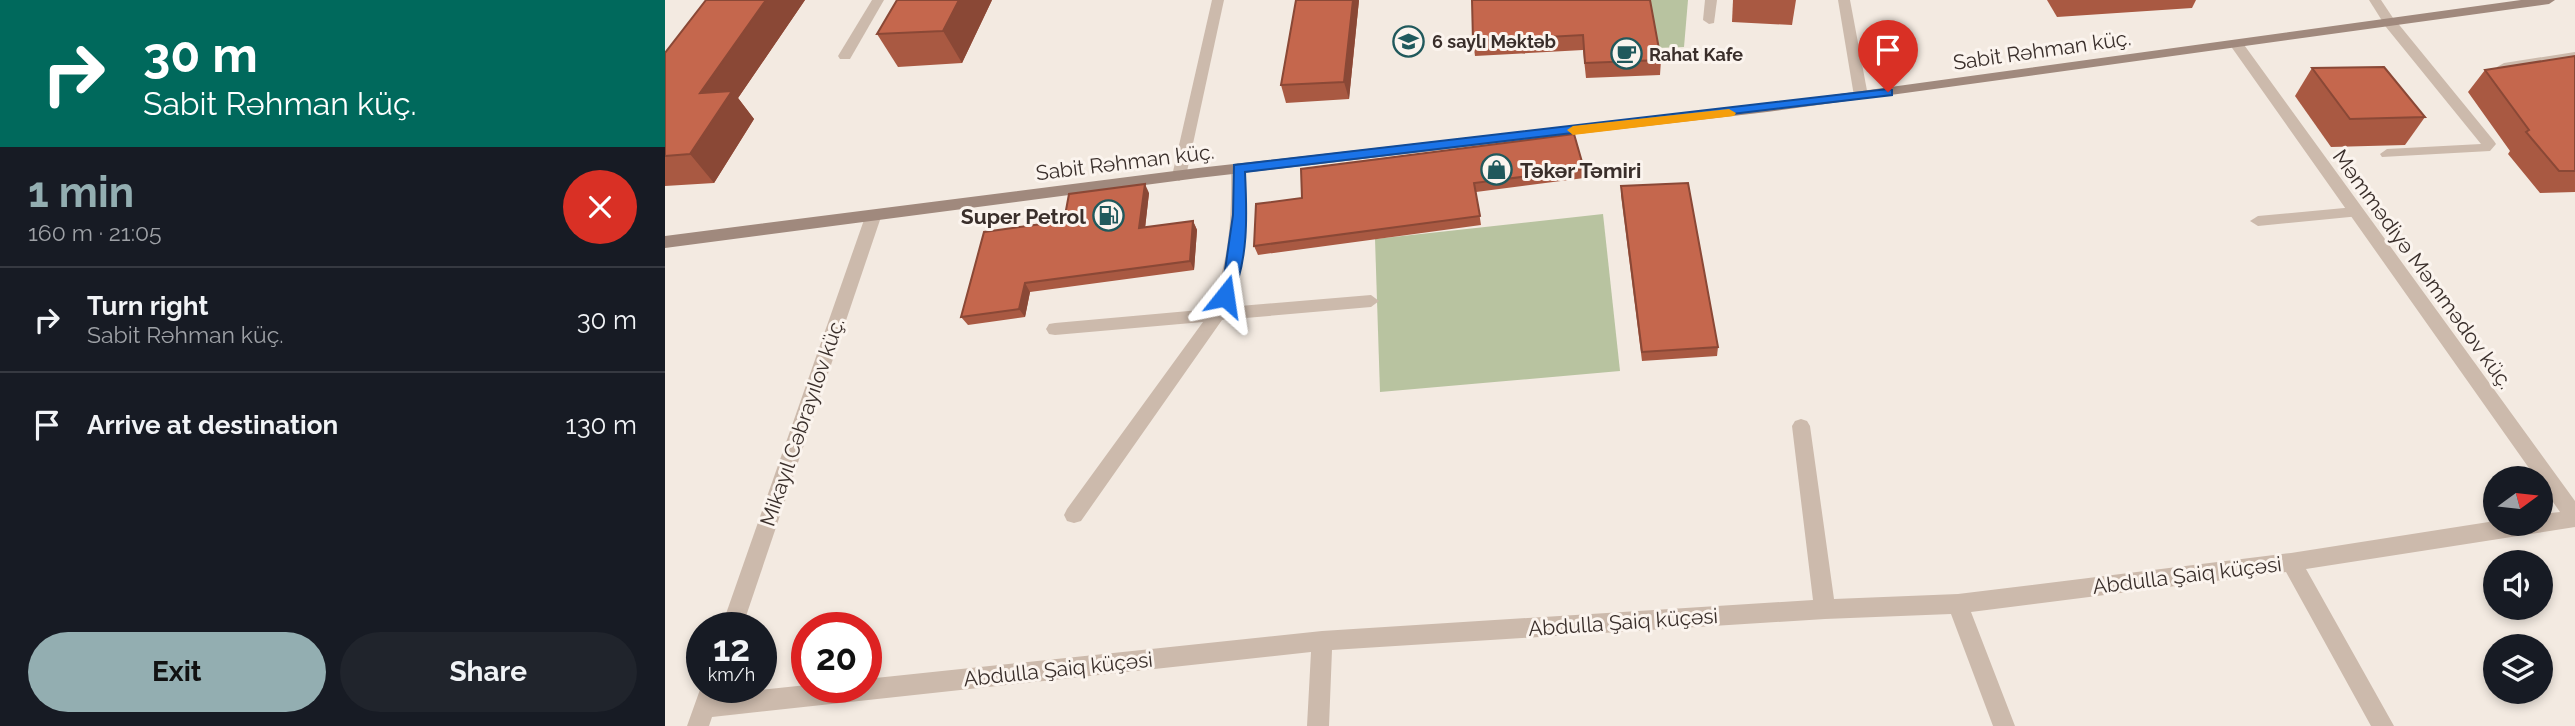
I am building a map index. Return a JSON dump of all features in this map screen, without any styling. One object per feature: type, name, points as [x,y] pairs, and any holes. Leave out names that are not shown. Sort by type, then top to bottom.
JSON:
[{"type":"main road","name":"Sabit Rəhman küç.","points":[[665,242],[1238,168],[1861,96],[2549,0]]},
{"type":"street","points":[[845,56],[878,0]]},
{"type":"street","points":[[1179,176],[1218,0]]},
{"type":"street","points":[[1709,20],[1711,0]]},
{"type":"street","points":[[1844,0],[1861,96]]},
{"type":"street","points":[[2375,0],[2391,24],[2489,144],[2484,148],[2387,154]]},
{"type":"street","name":"Məmmədiyə Məmmədov küç.","points":[[2237,45],[2575,518]]},
{"type":"street","points":[[2504,67],[2575,57]]},
{"type":"street","points":[[1074,515],[1217,315],[1233,270],[1240,215],[1238,168]]},
{"type":"street","points":[[2258,221],[2355,212]]},
{"type":"street","name":"Mikayıl Cəbrayılov küç.","points":[[737,612],[873,217]]},
{"type":"street","points":[[1055,330],[1371,301]]},
{"type":"street","points":[[1801,426],[1825,609]]},
{"type":"street","name":"Abdulla Şaiq küçəsi","points":[[2553,521],[2575,518]]},
{"type":"street","name":"Abdulla Şaiq küçəsi","points":[[704,707],[1322,641],[1825,609],[1958,604],[2291,562],[2483,532]]},
{"type":"street","points":[[2291,562],[2383,726]]},
{"type":"street","points":[[1958,604],[2004,726]]},
{"type":"street","points":[[1318,726],[1322,641]]},
{"type":"green space","points":[[1578,0],[1688,0],[1684,47],[1656,48]]},
{"type":"green space","points":[[1603,214],[1620,371],[1380,392],[1375,239]]},
{"type":"building","points":[[706,0],[766,0],[700,93],[732,91],[690,154],[665,156],[665,53]]},
{"type":"building","points":[[897,0],[959,0],[943,31],[877,34]]},
{"type":"building","points":[[1296,0],[1353,0],[1344,82],[1281,85]]},
{"type":"building","points":[[1472,0],[1650,0],[1661,60],[1585,63],[1583,35],[1473,41]]},
{"type":"building","points":[[2575,56],[2575,171],[2559,171],[2526,132],[2529,130],[2485,70]]},
{"type":"building","points":[[2384,67],[2425,117],[2350,119],[2312,68]]},
{"type":"building","points":[[1574,134],[1584,169],[1474,183],[1480,216],[1254,246],[1256,204],[1302,198],[1301,169]]},
{"type":"building","points":[[1688,183],[1718,347],[1642,352],[1621,186]]},
{"type":"building","points":[[1145,184],[1139,228],[1193,221],[1190,261],[1025,283],[1019,309],[961,317],[984,232],[1064,221],[1069,194]]},
{"type":"slow traffic","points":[[1573,130],[1729,113]]},
{"type":"place","name":"6 saylı Məktəb","points":[[1409,41]]},
{"type":"place","name":"Rahat Kafe","points":[[1626,54]]},
{"type":"place","name":"Təkər Təmiri","points":[[1497,170]]},
{"type":"place","name":"Super Petrol","points":[[1109,216]]},
{"type":"route","points":[[1225,296],[1233,270],[1240,215],[1238,168],[1888,92]]}]
